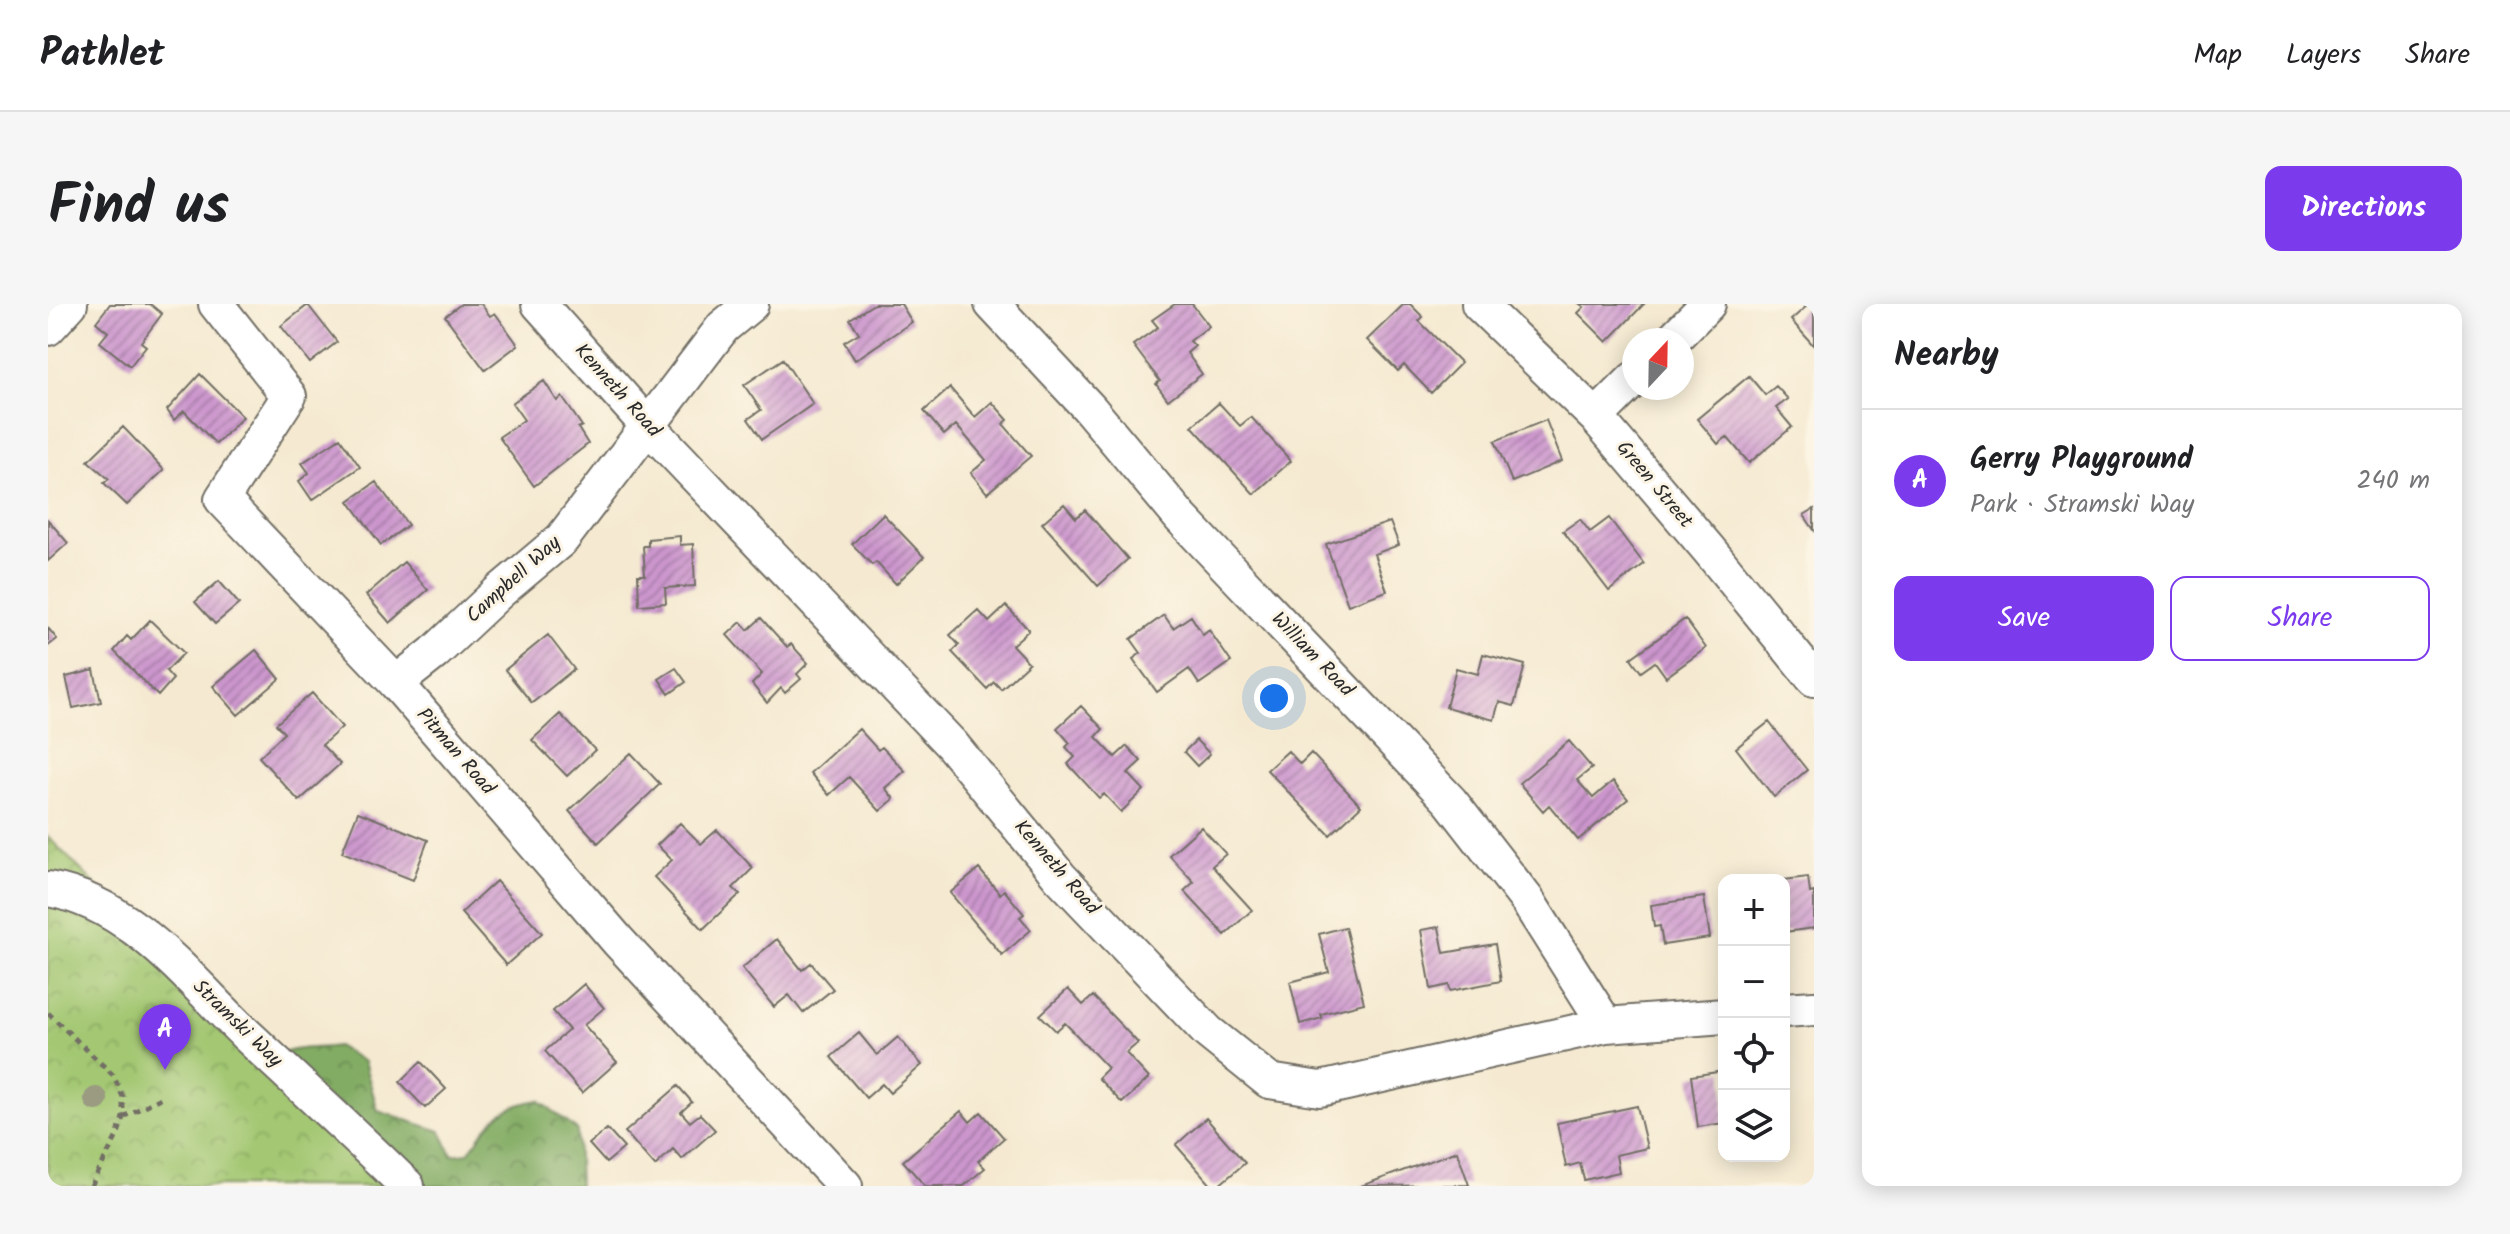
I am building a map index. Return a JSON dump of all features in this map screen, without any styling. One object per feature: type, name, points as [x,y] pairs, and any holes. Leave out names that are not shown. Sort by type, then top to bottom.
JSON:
[{"type":"street","points":[[48,328],[70,304]]},
{"type":"street","name":"Pitman Road","points":[[216,304],[289,396],[222,499],[396,683],[618,941],[845,1186]]},
{"type":"street","name":"Kenneth Road","points":[[539,304],[648,426],[952,745],[1060,877],[1208,1032],[1269,1081],[1320,1089],[1606,1025],[1718,1016]]},
{"type":"street","name":"Campbell Way","points":[[396,683],[562,539],[723,327],[751,304]]},
{"type":"street","name":"William Road","points":[[992,304],[1089,408],[1181,518],[1450,801],[1527,900],[1606,1025]]},
{"type":"street","name":"Green Street","points":[[1479,304],[1596,417],[1814,679]]},
{"type":"street","points":[[1684,328],[1708,304]]},
{"type":"street","points":[[1596,417],[1622,391]]},
{"type":"street","name":"Stramski Way","points":[[48,889],[103,907],[153,942],[407,1186]]},
{"type":"street","points":[[1790,1010],[1814,1008]]},
{"type":"path","points":[[49,1014],[113,1075],[123,1097],[123,1117],[111,1151],[91,1186]]},
{"type":"path","points":[[123,1117],[165,1096]]},
{"type":"green space","points":[[48,837],[397,1186],[48,1186]]},
{"type":"green space","points":[[337,1046],[364,1062],[378,1111],[441,1131],[452,1155],[468,1153],[490,1124],[505,1111],[539,1100],[577,1130],[579,1186],[114,1186],[286,1052]]},
{"type":"building","points":[[110,304],[150,304],[162,314],[141,342],[146,346],[130,366],[100,342],[108,332],[96,322]]},
{"type":"building","points":[[461,304],[481,304],[490,316],[495,313],[518,345],[485,370],[445,316]]},
{"type":"building","points":[[874,304],[901,304],[912,322],[855,360],[844,342],[859,333],[850,319]]},
{"type":"building","points":[[1175,304],[1192,304],[1209,326],[1190,341],[1195,346],[1187,353],[1202,374],[1168,400],[1156,384],[1160,381],[1133,345],[1158,327],[1152,320]]},
{"type":"building","points":[[1404,304],[1410,304],[1423,317],[1419,321],[1461,363],[1431,393],[1404,365],[1398,371],[1367,340]]},
{"type":"building","points":[[1580,304],[1644,304],[1607,342],[1578,313],[1584,307]]},
{"type":"building","points":[[1809,304],[1814,304],[1814,346],[1791,320]]},
{"type":"building","points":[[308,305],[337,342],[310,363],[281,326]]},
{"type":"building","points":[[783,359],[813,404],[762,439],[748,419],[761,410],[744,385]]},
{"type":"building","points":[[200,374],[243,417],[216,444],[184,411],[174,420],[167,410]]},
{"type":"building","points":[[1749,376],[1765,395],[1776,386],[1788,399],[1776,408],[1792,427],[1749,463],[1727,437],[1718,444],[1697,419]]},
{"type":"building","points":[[544,381],[557,401],[562,397],[582,426],[578,428],[588,444],[534,486],[499,437],[524,420],[512,403]]},
{"type":"building","points":[[950,388],[975,417],[992,402],[1008,420],[1003,424],[1031,456],[987,493],[971,473],[986,460],[956,425],[944,435],[924,411]]},
{"type":"building","points":[[1219,403],[1240,426],[1251,417],[1291,461],[1254,494],[1192,426]]},
{"type":"building","points":[[1546,420],[1562,461],[1512,482],[1495,441]]},
{"type":"building","points":[[123,427],[164,470],[127,505],[104,483],[109,479],[88,461]]},
{"type":"building","points":[[340,438],[360,467],[312,500],[299,481],[309,473],[302,463]]},
{"type":"building","points":[[376,482],[408,525],[381,545],[349,501]]},
{"type":"building","points":[[1064,504],[1076,518],[1085,510],[1128,559],[1098,586],[1042,523]]},
{"type":"building","points":[[1814,509],[1814,530],[1804,515]]},
{"type":"building","points":[[883,514],[924,557],[896,584],[876,562],[872,565],[852,544]]},
{"type":"building","points":[[1609,518],[1644,564],[1609,591],[1563,531],[1580,519],[1590,532]]},
{"type":"building","points":[[48,520],[68,543],[48,561]]},
{"type":"building","points":[[1390,522],[1399,545],[1374,554],[1387,591],[1348,605],[1326,544]]},
{"type":"building","points":[[680,536],[680,545],[693,544],[695,586],[665,588],[666,603],[639,605],[638,575],[645,575],[643,546],[648,546],[648,539]]},
{"type":"building","points":[[404,562],[428,590],[390,623],[366,595]]},
{"type":"building","points":[[219,581],[239,604],[215,624],[195,602]]},
{"type":"building","points":[[1006,606],[1029,630],[1012,645],[1029,663],[1001,689],[994,682],[987,689],[952,652],[959,645],[950,635],[978,610],[989,622]]},
{"type":"building","points":[[1164,615],[1173,628],[1191,616],[1203,635],[1209,630],[1231,662],[1199,684],[1189,669],[1157,692],[1133,659],[1141,653],[1131,639]]},
{"type":"building","points":[[761,618],[787,647],[791,644],[808,663],[797,674],[801,679],[785,693],[781,688],[767,703],[752,684],[762,674],[727,635],[741,622],[748,630]]},
{"type":"building","points":[[1685,619],[1706,648],[1666,677],[1655,662],[1641,672],[1631,658]]},
{"type":"building","points":[[150,620],[184,653],[166,671],[173,679],[158,696],[114,651],[127,636],[131,640]]},
{"type":"building","points":[[48,628],[57,639],[48,646]]},
{"type":"building","points":[[548,635],[574,669],[532,703],[505,670]]},
{"type":"building","points":[[256,650],[280,679],[238,715],[213,686]]},
{"type":"building","points":[[1483,654],[1525,665],[1514,706],[1499,702],[1494,720],[1446,707],[1456,668],[1478,674]]},
{"type":"building","points":[[676,668],[686,682],[669,694],[659,679]]},
{"type":"building","points":[[94,670],[101,702],[73,708],[66,677]]},
{"type":"building","points":[[312,693],[342,727],[322,745],[340,764],[299,801],[259,757],[284,733],[276,724]]},
{"type":"building","points":[[1081,706],[1103,729],[1096,737],[1115,757],[1127,746],[1141,761],[1128,773],[1144,790],[1121,812],[1104,794],[1099,798],[1068,764],[1075,757],[1066,747],[1070,743],[1057,728]]},
{"type":"building","points":[[560,714],[595,750],[567,776],[532,740]]},
{"type":"building","points":[[1769,722],[1807,770],[1774,797],[1736,748]]},
{"type":"building","points":[[859,729],[878,750],[882,747],[905,771],[885,788],[894,799],[880,811],[849,777],[829,795],[810,773]]},
{"type":"building","points":[[1196,740],[1210,754],[1197,766],[1184,752]]},
{"type":"building","points":[[1569,741],[1592,768],[1577,780],[1593,798],[1613,781],[1628,799],[1578,840],[1549,805],[1543,811],[1519,783]]},
{"type":"building","points":[[1288,751],[1300,764],[1311,753],[1361,806],[1330,835],[1267,770]]},
{"type":"building","points":[[631,753],[660,784],[598,843],[569,811]]},
{"type":"building","points":[[358,812],[428,840],[413,880],[342,852]]},
{"type":"building","points":[[680,823],[701,844],[717,830],[753,868],[733,888],[740,894],[703,929],[654,877],[672,860],[657,845]]},
{"type":"building","points":[[1201,827],[1226,854],[1212,866],[1252,910],[1225,935],[1184,891],[1194,882],[1169,855]]},
{"type":"building","points":[[979,869],[1000,894],[1004,890],[1024,914],[1020,917],[1031,930],[1002,955],[950,893]]},
{"type":"building","points":[[1808,877],[1810,893],[1814,892],[1814,928],[1790,931],[1790,879]]},
{"type":"building","points":[[496,881],[542,933],[506,965],[461,913]]},
{"type":"building","points":[[1704,897],[1710,938],[1663,945],[1660,926],[1654,927],[1651,905]]},
{"type":"building","points":[[1345,927],[1364,1003],[1321,1014],[1322,1018],[1300,1024],[1290,982],[1329,972],[1319,934]]},
{"type":"building","points":[[1439,927],[1444,953],[1495,944],[1501,981],[1450,991],[1449,985],[1431,989],[1421,930]]},
{"type":"building","points":[[777,939],[802,970],[811,963],[833,989],[803,1013],[789,995],[774,1007],[742,968]]},
{"type":"building","points":[[584,984],[604,1008],[584,1025],[617,1062],[582,1093],[545,1051],[569,1030],[553,1011]]},
{"type":"building","points":[[1068,989],[1083,1005],[1093,996],[1138,1043],[1126,1053],[1149,1078],[1122,1103],[1098,1078],[1108,1068],[1065,1023],[1056,1031],[1040,1015]]},
{"type":"building","points":[[859,1033],[877,1055],[898,1037],[922,1065],[890,1093],[882,1084],[866,1098],[831,1057]]},
{"type":"building","points":[[421,1062],[446,1089],[425,1108],[400,1082]]},
{"type":"building","points":[[1718,1072],[1718,1124],[1698,1127],[1691,1076]]},
{"type":"building","points":[[678,1086],[692,1102],[681,1112],[690,1122],[700,1114],[715,1130],[682,1159],[673,1149],[655,1166],[625,1132]]},
{"type":"building","points":[[1637,1106],[1647,1148],[1616,1155],[1619,1172],[1584,1180],[1580,1163],[1566,1167],[1557,1123]]},
{"type":"building","points":[[961,1111],[970,1122],[981,1112],[1004,1138],[978,1161],[985,1168],[964,1186],[925,1186],[903,1161]]},
{"type":"building","points":[[1206,1118],[1245,1163],[1218,1186],[1212,1186],[1176,1145]]},
{"type":"building","points":[[607,1129],[624,1148],[606,1163],[589,1144]]},
{"type":"building","points":[[1457,1151],[1469,1185],[1361,1186]]},
{"type":"place","name":"Gerry Playground","points":[[165,1070]]}]
